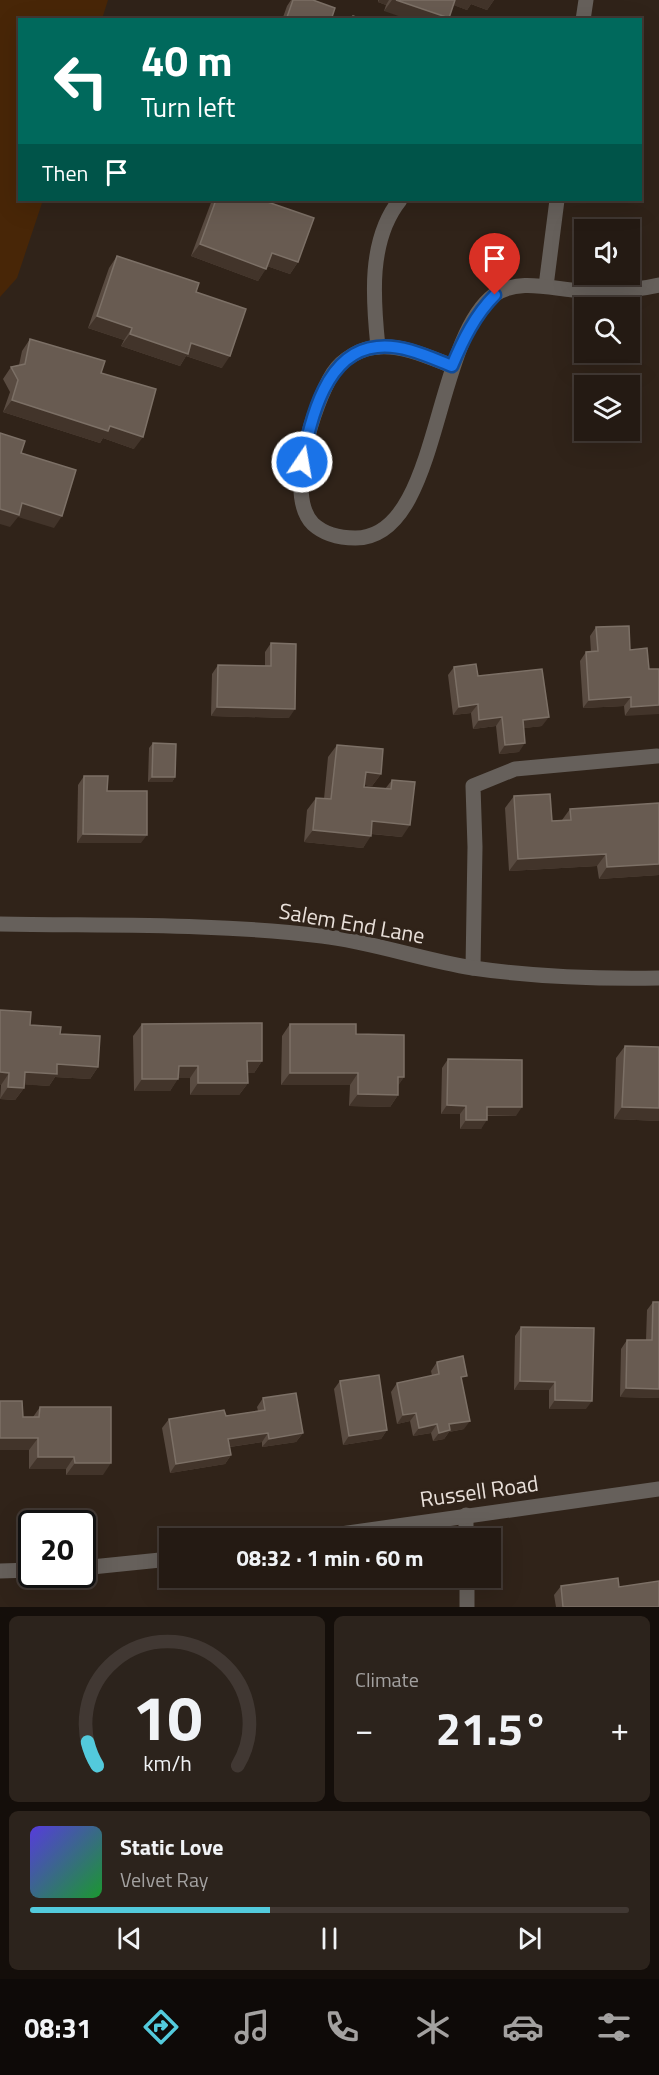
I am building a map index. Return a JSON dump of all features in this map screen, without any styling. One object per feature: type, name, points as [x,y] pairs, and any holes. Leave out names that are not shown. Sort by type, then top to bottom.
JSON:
[{"type":"street","points":[[583,18],[586,0]]},
{"type":"street","points":[[378,346],[374,308],[377,256],[384,229],[399,201]]},
{"type":"street","points":[[546,286],[557,201]]},
{"type":"street","points":[[452,366],[417,352],[378,346],[362,350],[346,360],[334,372],[316,411],[302,462],[301,489],[312,523],[327,533],[344,538],[363,538],[380,533],[393,523],[405,506],[427,455],[452,366],[472,324],[495,295],[508,288],[525,286],[613,292],[659,285]]},
{"type":"street","points":[[473,968],[475,848],[473,786],[515,769],[657,756]]},
{"type":"street","name":"Salem End Lane","points":[[0,924],[223,928],[281,932],[324,936],[368,944],[473,968],[584,977],[659,978]]},
{"type":"street","name":"Russell Road","points":[[379,1528],[659,1489]]},
{"type":"street","points":[[466,1515],[466,1528]]},
{"type":"street","points":[[96,1567],[159,1560]]},
{"type":"street","points":[[0,1571],[18,1570]]},
{"type":"street","points":[[466,1588],[467,1607]]},
{"type":"shaded area","points":[[0,0],[108,0],[102,18],[18,18],[18,201],[43,201],[17,278],[0,297]]},
{"type":"building","points":[[293,0],[313,0],[335,8],[332,17],[334,18],[287,18]]},
{"type":"building","points":[[396,0],[455,0],[449,18]]},
{"type":"building","points":[[216,201],[265,201],[314,218],[298,262],[272,253],[266,269],[200,244]]},
{"type":"building","points":[[117,256],[199,283],[196,292],[246,309],[230,356],[191,343],[188,354],[130,334],[132,328],[97,316]]},
{"type":"building","points":[[30,339],[105,361],[101,373],[156,389],[143,437],[110,426],[108,431],[12,400],[18,380],[11,367],[25,364]]},
{"type":"building","points":[[0,433],[25,441],[21,453],[76,470],[62,516],[22,503],[19,515],[0,509]]},
{"type":"building","points":[[629,626],[630,650],[647,648],[649,669],[659,669],[659,705],[631,707],[631,697],[589,700],[586,652],[598,651],[596,627]]},
{"type":"building","points":[[271,643],[296,644],[295,709],[217,707],[218,665],[271,666]]},
{"type":"building","points":[[476,664],[478,676],[542,669],[549,717],[523,720],[525,743],[505,745],[502,717],[479,720],[478,704],[459,707],[454,667]]},
{"type":"building","points":[[153,743],[176,744],[175,777],[152,777]]},
{"type":"building","points":[[337,745],[383,749],[381,774],[366,772],[364,787],[391,789],[392,780],[415,782],[410,825],[372,821],[371,836],[313,830],[316,798],[331,799]]},
{"type":"building","points":[[84,776],[108,776],[107,791],[147,791],[147,835],[83,834]]},
{"type":"building","points":[[550,794],[552,821],[571,820],[570,809],[659,803],[659,864],[607,867],[606,854],[518,859],[514,796]]},
{"type":"building","points":[[0,1010],[31,1012],[30,1025],[61,1027],[60,1034],[100,1036],[98,1067],[57,1064],[57,1074],[25,1072],[24,1088],[8,1087],[9,1073],[0,1072]]},
{"type":"building","points":[[262,1023],[262,1061],[247,1061],[248,1083],[198,1083],[198,1066],[179,1066],[178,1079],[142,1079],[142,1024]]},
{"type":"building","points":[[290,1024],[356,1024],[356,1034],[404,1035],[404,1077],[398,1077],[398,1095],[358,1094],[358,1073],[290,1073]]},
{"type":"building","points":[[625,1046],[659,1047],[659,1108],[622,1107]]},
{"type":"building","points":[[448,1059],[522,1060],[522,1107],[487,1107],[487,1120],[466,1120],[466,1106],[447,1105]]},
{"type":"building","points":[[653,1302],[659,1302],[659,1389],[626,1388],[627,1340],[652,1340]]},
{"type":"building","points":[[521,1327],[594,1328],[592,1401],[555,1400],[555,1382],[520,1381]]},
{"type":"building","points":[[463,1356],[467,1376],[461,1377],[470,1421],[449,1424],[450,1430],[439,1433],[437,1424],[419,1428],[416,1413],[403,1415],[397,1383],[439,1374],[437,1362]]},
{"type":"building","points":[[379,1375],[387,1430],[349,1436],[340,1381]]},
{"type":"building","points":[[296,1393],[303,1433],[269,1439],[268,1433],[228,1439],[231,1455],[176,1464],[169,1419],[224,1410],[226,1416],[265,1410],[263,1398]]},
{"type":"building","points":[[0,1401],[22,1401],[23,1417],[39,1417],[40,1407],[111,1407],[111,1463],[75,1463],[74,1457],[38,1457],[38,1438],[0,1438]]},
{"type":"building","points":[[618,1578],[619,1587],[659,1581],[659,1607],[563,1607],[561,1586]]},
{"type":"route","points":[[302,462],[307,437],[324,390],[334,372],[346,360],[362,350],[378,346],[417,352],[452,366],[472,324],[495,295]]}]
